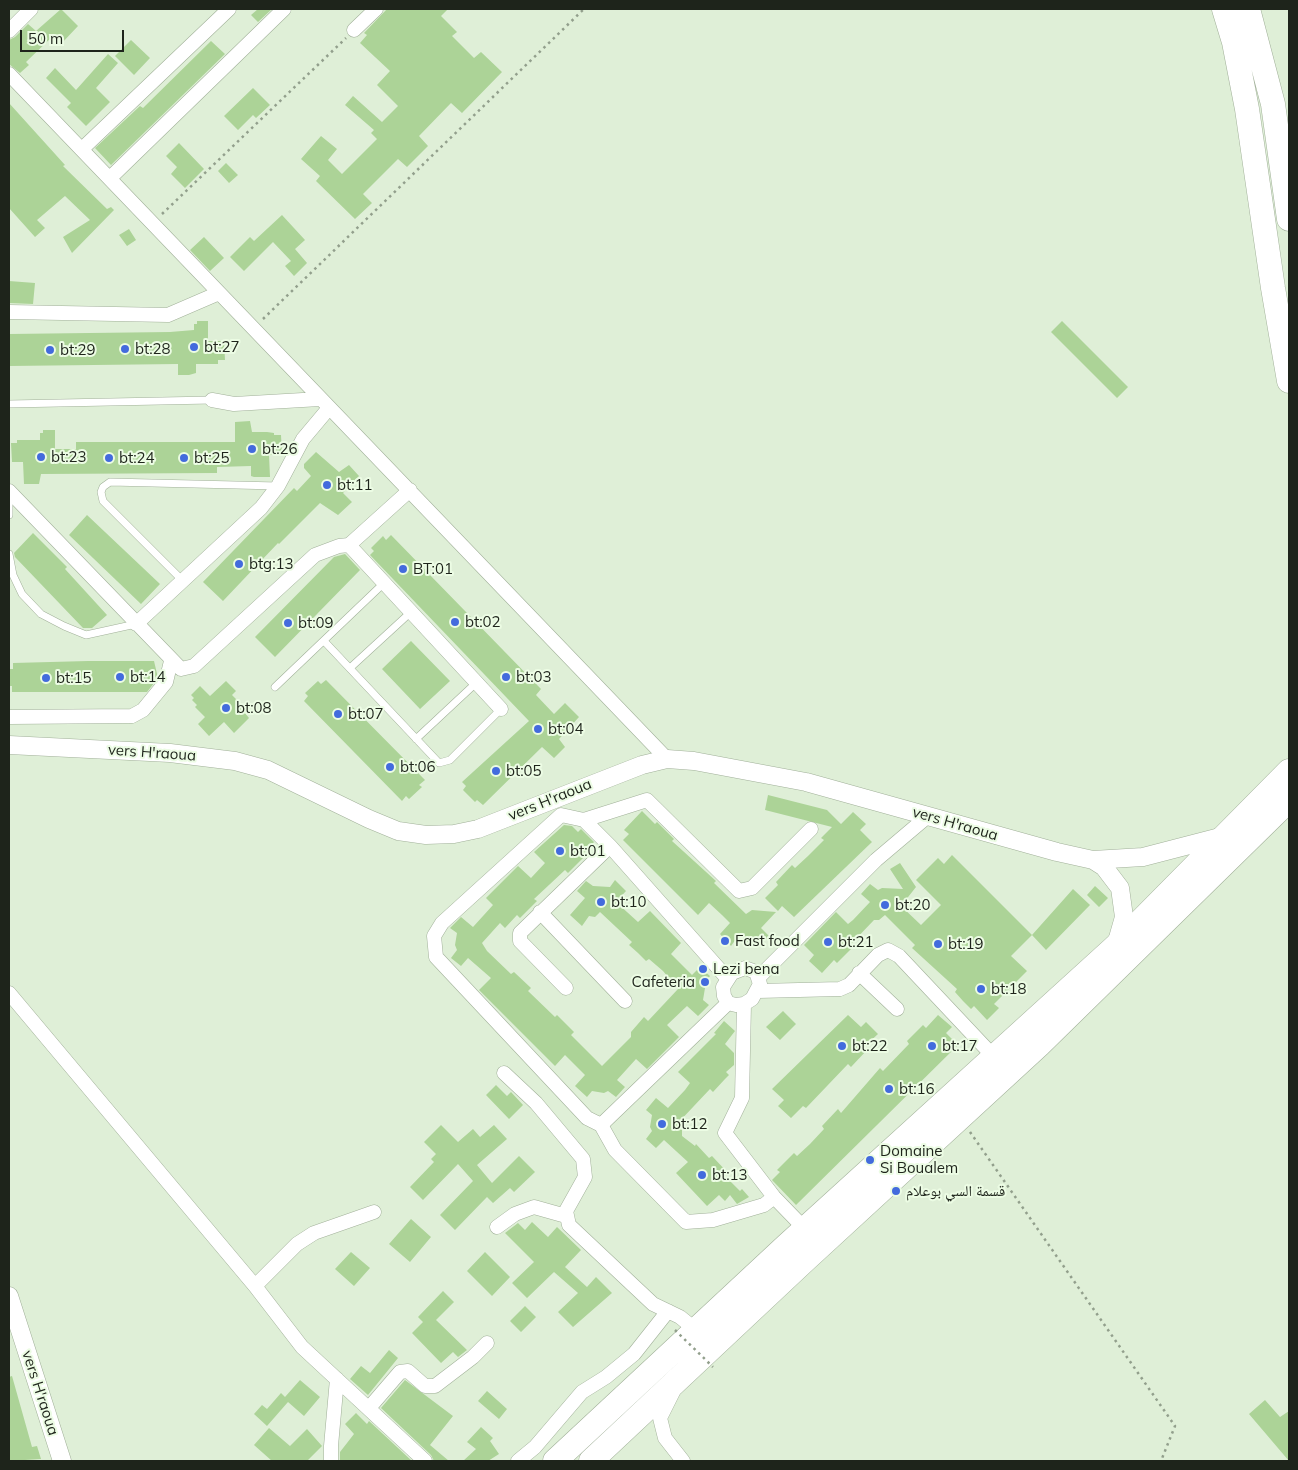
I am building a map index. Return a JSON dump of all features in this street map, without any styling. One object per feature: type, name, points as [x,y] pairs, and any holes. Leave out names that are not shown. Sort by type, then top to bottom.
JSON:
[{"type":"highway","points":[[1224,9],[1234,42],[1247,109],[1273,288],[1289,381]]},
{"type":"highway","points":[[1248,9],[1273,104],[1289,219]]},
{"type":"highway","points":[[555,1461],[685,1330],[805,1229],[995,1058],[1115,946],[1289,771]]},
{"type":"highway","points":[[591,1461],[959,1117],[1039,1045],[1288,801]]},
{"type":"street","points":[[9,31],[31,9]]},
{"type":"street","points":[[82,149],[229,9]]},
{"type":"street","points":[[110,178],[284,9]]},
{"type":"street","points":[[354,30],[376,9]]},
{"type":"street","points":[[9,74],[667,759]]},
{"type":"street","points":[[9,312],[168,315],[219,294]]},
{"type":"street","points":[[212,400],[234,404],[324,403]]},
{"type":"street","points":[[136,624],[260,508],[278,486],[324,403]]},
{"type":"street","points":[[9,491],[171,661],[181,669],[194,666],[315,555],[339,546],[349,545],[410,490]]},
{"type":"street","points":[[349,545],[501,709]]},
{"type":"street","points":[[9,717],[132,716],[143,710],[166,682],[171,661]]},
{"type":"street","name":"vers H'raoua","points":[[9,745],[170,753],[235,761],[268,770],[398,831],[426,835],[454,834],[478,829],[619,773],[667,759],[720,764],[806,782],[1093,860]]},
{"type":"street","points":[[774,1197],[764,1205],[713,1220],[686,1222],[615,1150],[601,1125],[587,1118],[436,958],[434,936],[442,923],[561,815],[584,820],[647,800],[739,891],[752,888],[811,829]]},
{"type":"street","points":[[758,991],[759,977],[876,860],[928,816]]},
{"type":"street","points":[[584,820],[610,846],[727,978]]},
{"type":"street","points":[[1093,860],[1143,857],[1225,836]]},
{"type":"street","points":[[566,988],[520,941],[520,933],[610,846]]},
{"type":"street","points":[[1093,860],[1113,876],[1120,888],[1124,917],[1115,946]]},
{"type":"street","points":[[540,912],[625,1001]]},
{"type":"street","points":[[759,977],[750,969],[738,969],[727,978],[723,987],[724,996],[728,1002],[736,1005],[744,1004],[758,991],[840,989],[849,985],[859,973],[883,952],[888,950],[894,952],[995,1058]]},
{"type":"street","points":[[859,973],[898,1008]]},
{"type":"street","points":[[9,993],[254,1286],[302,1347],[425,1461]]},
{"type":"street","points":[[601,1125],[728,1002]]},
{"type":"street","points":[[744,1004],[742,1098],[725,1134],[774,1197],[805,1229]]},
{"type":"street","points":[[504,1073],[536,1103],[584,1159],[585,1177],[566,1216],[569,1225],[654,1304],[680,1317],[685,1330]]},
{"type":"street","points":[[497,1227],[515,1214],[534,1207],[566,1216]]},
{"type":"street","points":[[254,1286],[297,1244],[314,1233],[374,1212]]},
{"type":"street","name":"vers H'raoua","points":[[9,1296],[62,1461]]},
{"type":"street","points":[[518,1461],[535,1447],[582,1392],[606,1377],[634,1354],[668,1311]]},
{"type":"street","points":[[369,1408],[400,1372],[408,1371],[426,1386],[432,1387],[473,1357],[487,1343]]},
{"type":"street","points":[[331,1461],[330,1446],[337,1379]]},
{"type":"street","points":[[677,1382],[660,1418],[665,1438],[683,1461]]},
{"type":"lane","points":[[9,404],[212,400]]},
{"type":"lane","points":[[182,580],[103,501],[100,492],[103,487],[110,482],[278,486]]},
{"type":"lane","points":[[9,491],[9,515]]},
{"type":"lane","points":[[9,554],[13,575],[22,594],[41,614],[86,635],[136,624]]},
{"type":"lane","points":[[276,687],[384,583]]},
{"type":"lane","points":[[350,668],[411,612]]},
{"type":"lane","points":[[324,641],[438,763],[450,760],[501,709]]},
{"type":"lane","points":[[416,739],[476,683]]},
{"type":"path","points":[[253,329],[584,9]]},
{"type":"path","points":[[153,223],[354,30]]},
{"type":"path","points":[[959,1117],[1175,1426],[1161,1461]]},
{"type":"path","points":[[685,1330],[713,1367]]},
{"type":"building","points":[[61,9],[78,26],[61,44],[53,36],[26,62],[29,65],[20,73],[9,64],[9,40],[15,37],[28,24],[36,31]]},
{"type":"building","points":[[258,9],[272,9],[258,22],[251,15]]},
{"type":"building","points":[[387,9],[448,9],[441,16],[457,32],[452,36],[474,58],[481,52],[502,72],[462,113],[451,103],[419,136],[428,146],[407,167],[398,159],[363,194],[372,203],[355,219],[316,181],[320,176],[301,159],[321,136],[337,149],[328,160],[342,174],[377,139],[371,133],[374,130],[345,105],[353,96],[382,122],[398,106],[377,85],[390,71],[360,43],[367,35],[364,33]]},
{"type":"building","points":[[131,40],[150,58],[134,75],[115,56]]},
{"type":"building","points":[[211,41],[225,54],[111,165],[95,148],[140,106],[143,108]]},
{"type":"building","points":[[108,54],[118,63],[96,88],[110,102],[86,126],[67,107],[71,103],[46,78],[55,68],[76,90]]},
{"type":"building","points":[[253,88],[270,105],[256,118],[253,115],[238,130],[224,116]]},
{"type":"building","points":[[9,103],[65,165],[63,166],[107,209],[111,207],[114,210],[72,253],[63,237],[90,220],[65,196],[37,220],[45,228],[35,237],[9,208]]},
{"type":"building","points":[[179,143],[204,169],[185,188],[171,174],[177,167],[166,156]]},
{"type":"building","points":[[226,163],[238,175],[229,183],[218,171]]},
{"type":"building","points":[[282,215],[305,240],[295,249],[307,263],[294,276],[285,266],[291,261],[273,242],[244,271],[230,257],[250,237],[254,241]]},
{"type":"building","points":[[129,229],[136,240],[127,246],[119,235]]},
{"type":"building","points":[[204,237],[224,258],[210,271],[190,250]]},
{"type":"building","points":[[9,281],[35,283],[33,304],[9,303]]},
{"type":"building","points":[[197,321],[208,321],[208,341],[224,341],[225,360],[218,360],[218,364],[196,364],[196,373],[189,375],[178,375],[178,364],[9,366],[9,334],[170,332],[194,330],[194,324],[197,324]]},
{"type":"building","points":[[1062,321],[1128,387],[1117,398],[1051,332]]},
{"type":"building","points":[[250,421],[252,432],[267,432],[281,435],[282,454],[269,455],[270,477],[251,476],[251,466],[217,467],[217,473],[41,474],[39,484],[24,484],[23,462],[12,462],[11,443],[17,443],[17,440],[40,440],[40,433],[43,433],[43,430],[55,430],[55,449],[76,449],[76,442],[235,442],[235,422]]},
{"type":"building","points":[[316,452],[339,472],[349,465],[359,476],[343,493],[352,502],[338,515],[320,503],[278,543],[223,601],[203,582],[294,488],[297,491],[311,476],[304,468],[304,464]]},
{"type":"building","points":[[87,515],[160,584],[141,604],[69,535]]},
{"type":"building","points":[[33,533],[67,567],[65,569],[107,615],[92,628],[83,628],[15,557],[14,553]]},
{"type":"building","points":[[391,535],[541,689],[536,695],[554,714],[565,703],[579,717],[559,739],[565,747],[554,758],[542,747],[483,805],[477,800],[475,802],[463,790],[466,786],[462,782],[529,721],[370,555],[374,551],[371,548],[383,536],[386,540]]},
{"type":"building","points":[[345,554],[360,570],[275,657],[255,637],[334,557]]},
{"type":"building","points":[[411,641],[450,681],[420,709],[382,669]]},
{"type":"building","points":[[154,661],[158,678],[147,692],[12,692],[12,686],[9,686],[9,669],[13,669],[13,663]]},
{"type":"building","points":[[326,680],[425,780],[419,785],[422,787],[409,799],[406,796],[402,801],[304,701],[308,696],[305,693],[318,681],[321,684]]},
{"type":"building","name":"bt:08","points":[[226,681],[236,691],[232,695],[242,705],[240,707],[249,718],[234,733],[224,722],[209,736],[198,724],[205,717],[195,707],[197,705],[192,700],[194,698],[191,695],[200,686],[210,696]]},
{"type":"building","points":[[768,795],[827,810],[841,824],[853,812],[866,824],[860,830],[872,842],[794,917],[782,906],[778,911],[765,898],[778,885],[776,882],[792,865],[795,868],[824,840],[821,838],[832,827],[765,810]]},
{"type":"building","points":[[642,811],[655,824],[657,822],[674,839],[672,841],[716,881],[714,883],[746,914],[752,910],[776,912],[761,928],[769,936],[760,946],[753,940],[748,942],[736,939],[731,946],[720,934],[730,923],[722,915],[709,903],[698,915],[623,840],[629,834],[624,830]]},
{"type":"building","points":[[564,825],[572,826],[578,832],[581,829],[594,842],[584,853],[586,855],[568,873],[565,870],[534,899],[537,901],[520,918],[517,915],[505,928],[500,923],[482,943],[487,951],[511,974],[514,972],[531,988],[528,991],[574,1032],[571,1035],[602,1066],[631,1037],[631,1032],[644,1017],[648,1021],[678,989],[663,971],[649,959],[646,961],[629,945],[632,942],[600,912],[595,917],[589,916],[582,926],[570,915],[585,898],[577,891],[586,881],[593,886],[610,887],[615,880],[626,891],[616,902],[638,922],[650,911],[681,943],[671,954],[692,975],[700,967],[710,976],[704,984],[703,1000],[709,1005],[698,1016],[687,1006],[667,1025],[679,1037],[647,1069],[636,1059],[617,1080],[625,1087],[616,1097],[608,1091],[604,1093],[592,1091],[587,1097],[575,1086],[585,1075],[565,1055],[555,1066],[479,990],[491,978],[468,958],[461,966],[451,958],[457,950],[455,945],[457,933],[450,928],[461,917],[473,927],[493,905],[486,898],[518,866],[531,878],[545,863],[534,852]]},
{"type":"building","points":[[952,855],[1032,935],[1011,956],[1027,971],[994,1004],[999,1008],[987,1020],[974,1006],[971,1009],[963,1001],[955,992],[957,989],[912,948],[915,945],[885,915],[879,920],[874,920],[851,944],[853,947],[837,963],[834,960],[822,973],[809,961],[814,955],[804,945],[836,912],[848,924],[853,920],[870,902],[861,894],[870,884],[878,890],[882,888],[903,889],[890,869],[900,863],[916,887],[901,906],[921,925],[941,905],[916,880],[938,858],[944,864]]},
{"type":"building","points":[[1095,886],[1108,898],[1099,907],[1087,895]]},
{"type":"building","points":[[1073,889],[1090,905],[1046,950],[1032,935]]},
{"type":"building","points":[[783,1011],[796,1024],[780,1040],[766,1027]]},
{"type":"building","points":[[848,1015],[861,1027],[866,1022],[878,1034],[864,1047],[867,1050],[851,1067],[848,1064],[806,1108],[803,1106],[791,1118],[778,1106],[784,1100],[772,1089]]},
{"type":"building","points":[[938,1015],[952,1027],[946,1033],[958,1045],[796,1205],[772,1180],[780,1172],[777,1170],[794,1153],[797,1156],[810,1144],[824,1129],[822,1126],[838,1109],[841,1113],[880,1068],[883,1071],[909,1044],[907,1041],[923,1025],[926,1028]]},
{"type":"building","points":[[724,1021],[735,1031],[725,1044],[734,1053],[734,1065],[726,1072],[729,1075],[713,1092],[710,1089],[677,1124],[682,1130],[682,1136],[695,1146],[696,1144],[709,1158],[712,1156],[728,1173],[725,1176],[749,1197],[737,1204],[730,1195],[725,1201],[719,1195],[707,1206],[676,1173],[688,1162],[664,1140],[656,1148],[646,1139],[652,1131],[650,1127],[652,1115],[646,1110],[656,1098],[668,1108],[685,1090],[690,1083],[678,1072],[716,1034],[714,1033]]},
{"type":"building","points":[[496,1085],[507,1096],[511,1092],[523,1105],[509,1119],[486,1095]]},
{"type":"building","points":[[441,1125],[458,1142],[473,1129],[480,1137],[494,1125],[507,1139],[477,1165],[492,1183],[519,1156],[535,1172],[514,1192],[510,1188],[493,1203],[487,1197],[455,1230],[440,1215],[473,1181],[458,1164],[423,1200],[410,1187],[434,1162],[431,1159],[436,1154],[424,1142]]},
{"type":"building","points":[[411,1219],[431,1237],[410,1262],[389,1244]]},
{"type":"building","points":[[532,1222],[548,1237],[557,1227],[581,1250],[565,1267],[587,1287],[596,1277],[612,1293],[573,1327],[558,1312],[578,1293],[554,1272],[527,1298],[512,1283],[534,1262],[505,1233],[518,1223],[525,1230]]},
{"type":"building","points":[[351,1252],[370,1268],[354,1286],[335,1269]]},
{"type":"building","points":[[485,1252],[510,1277],[492,1296],[467,1271]]},
{"type":"building","points":[[443,1291],[454,1302],[436,1320],[467,1350],[458,1357],[453,1352],[441,1363],[412,1333],[423,1322],[418,1317]]},
{"type":"building","points":[[525,1306],[536,1317],[521,1332],[510,1321]]},
{"type":"building","points":[[389,1350],[398,1358],[368,1395],[350,1379],[361,1366],[370,1373]]},
{"type":"building","points":[[12,1376],[32,1447],[37,1446],[41,1459],[9,1461],[9,1377]]},
{"type":"building","points":[[300,1380],[320,1397],[304,1416],[288,1402],[267,1426],[254,1414],[262,1405],[267,1409],[281,1393],[285,1397]]},
{"type":"building","points":[[405,1380],[453,1416],[430,1445],[449,1461],[434,1461],[431,1455],[381,1408]]},
{"type":"building","points":[[487,1391],[507,1409],[499,1419],[478,1401]]},
{"type":"building","points":[[1265,1400],[1280,1417],[1289,1411],[1289,1461],[1249,1414]]},
{"type":"building","points":[[356,1413],[367,1424],[369,1421],[412,1461],[340,1461],[340,1452],[354,1434],[345,1424]]},
{"type":"building","points":[[481,1427],[493,1438],[490,1441],[499,1454],[488,1461],[463,1461],[476,1449],[467,1442]]},
{"type":"building","points":[[269,1428],[290,1446],[307,1429],[322,1446],[307,1461],[272,1461],[254,1445]]},
{"type":"place","name":"bt:27","points":[[194,347]]},
{"type":"place","name":"bt:28","points":[[125,349]]},
{"type":"place","name":"bt:29","points":[[50,350]]},
{"type":"place","name":"bt:26","points":[[252,449]]},
{"type":"place","name":"bt:23","points":[[41,457]]},
{"type":"place","name":"bt:24","points":[[109,458]]},
{"type":"place","name":"bt:25","points":[[184,458]]},
{"type":"place","name":"bt:11","points":[[327,485]]},
{"type":"place","name":"btg:13","points":[[239,564]]},
{"type":"place","name":"BT:01","points":[[403,569]]},
{"type":"place","name":"bt:02","points":[[455,622]]},
{"type":"place","name":"bt:09","points":[[288,623]]},
{"type":"place","name":"bt:14","points":[[120,677]]},
{"type":"place","name":"bt:03","points":[[506,677]]},
{"type":"place","name":"bt:15","points":[[46,678]]},
{"type":"place","name":"bt:08","points":[[226,708]]},
{"type":"place","name":"bt:07","points":[[338,714]]},
{"type":"place","name":"bt:04","points":[[538,729]]},
{"type":"place","name":"bt:06","points":[[390,767]]},
{"type":"place","name":"bt:05","points":[[496,771]]},
{"type":"place","name":"bt:01","points":[[560,851]]},
{"type":"place","name":"bt:10","points":[[601,902]]},
{"type":"place","name":"bt:20","points":[[885,905]]},
{"type":"place","name":"Fast food","points":[[725,941]]},
{"type":"place","name":"bt:21","points":[[828,942]]},
{"type":"place","name":"bt:19","points":[[938,944]]},
{"type":"place","name":"Lezi bena","points":[[703,969]]},
{"type":"place","name":"Cafeteria","points":[[705,982]]},
{"type":"place","name":"bt:18","points":[[981,989]]},
{"type":"place","name":"bt:22","points":[[842,1046]]},
{"type":"place","name":"bt:17","points":[[932,1046]]},
{"type":"place","name":"bt:16","points":[[889,1089]]},
{"type":"place","name":"bt:12","points":[[662,1124]]},
{"type":"place","name":"Domaine Si Boualem","points":[[870,1160]]},
{"type":"place","name":"bt:13","points":[[702,1175]]},
{"type":"place","name":"قسمة السي بوعلام","points":[[896,1191]]}]
